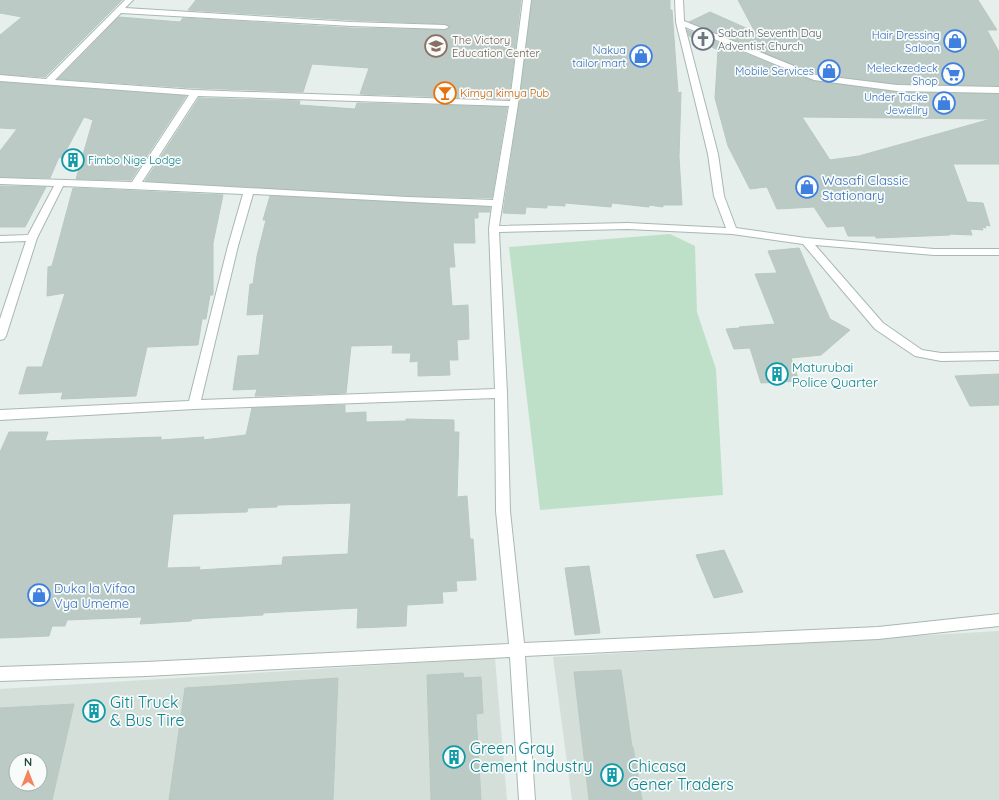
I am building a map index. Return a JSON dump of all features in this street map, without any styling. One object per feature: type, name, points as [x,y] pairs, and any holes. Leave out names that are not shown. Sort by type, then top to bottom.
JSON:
[{"type":"street","points":[[48,82],[129,0]]},
{"type":"street","points":[[527,0],[514,104],[497,202],[494,229],[501,393],[503,511],[517,650],[528,800]]},
{"type":"street","points":[[678,0],[680,22],[711,148],[719,196],[732,231]]},
{"type":"street","points":[[118,10],[351,24],[445,27]]},
{"type":"street","points":[[680,22],[814,77],[897,88],[999,90]]},
{"type":"street","points":[[0,78],[195,92],[514,104]]},
{"type":"street","points":[[135,185],[195,92]]},
{"type":"street","points":[[0,181],[135,185],[407,200],[497,202]]},
{"type":"street","points":[[0,336],[32,238],[60,183]]},
{"type":"street","points":[[194,405],[233,246],[249,191]]},
{"type":"street","points":[[494,229],[628,226],[732,231],[806,241],[934,252],[999,252]]},
{"type":"street","points":[[0,239],[32,238]]},
{"type":"street","points":[[806,241],[879,326],[919,352],[941,357],[999,356]]},
{"type":"street","points":[[0,415],[194,405],[501,393]]},
{"type":"street","points":[[0,674],[146,670],[517,650],[878,633],[999,620]]},
{"type":"shaded area","name":"Chicasa Gener Traders","points":[[999,631],[999,800],[572,800],[553,657]]},
{"type":"shaded area","name":"Giti Truck & Bus Tire","points":[[495,658],[507,800],[0,800],[0,689]]},
{"type":"green space","points":[[670,234],[695,246],[697,312],[716,369],[723,495],[540,510],[509,247]]},
{"type":"building","points":[[0,0],[122,0],[45,77],[0,74],[0,35],[22,17],[0,13]]},
{"type":"building","points":[[196,0],[521,0],[509,99],[360,94],[369,68],[312,64],[303,92],[195,88],[58,79],[119,17],[180,22],[183,18],[351,28],[445,30],[450,28],[445,24],[188,10]]},
{"type":"building","points":[[532,0],[670,0],[678,93],[681,92],[679,157],[682,205],[663,205],[663,207],[649,205],[649,207],[612,203],[611,207],[565,203],[565,206],[547,205],[547,208],[526,207],[525,214],[503,213]]},
{"type":"building","points":[[738,0],[978,0],[997,30],[987,30],[999,52],[999,86],[897,84],[816,74],[689,22],[710,12],[755,32]]},
{"type":"building","points":[[687,30],[814,81],[897,92],[999,94],[999,164],[953,164],[967,202],[983,203],[990,226],[985,225],[986,228],[982,227],[983,230],[970,229],[972,235],[949,234],[950,235],[876,238],[875,236],[848,236],[844,226],[827,227],[814,207],[777,209],[767,187],[750,189],[728,146],[715,98],[718,50],[689,36]],"holes":[[[802,117],[991,119],[859,156],[830,160]]]},
{"type":"building","points":[[0,82],[186,96],[131,180],[76,179],[93,120],[84,117],[62,158],[59,157],[50,178],[0,177],[0,151],[17,129],[0,128]]},
{"type":"building","points":[[199,98],[300,101],[299,105],[355,109],[357,103],[507,107],[492,198],[407,196],[145,181]]},
{"type":"building","points":[[0,186],[46,187],[25,227],[0,227]]},
{"type":"building","points":[[73,188],[223,195],[213,243],[213,295],[210,295],[206,319],[202,319],[198,345],[147,347],[136,396],[61,399],[63,392],[19,394],[27,367],[42,367],[65,293],[47,296],[48,267],[52,266]]},
{"type":"building","points":[[270,196],[490,207],[490,212],[478,212],[478,218],[474,218],[475,243],[453,243],[455,267],[449,267],[452,306],[468,305],[469,339],[457,340],[458,360],[449,360],[450,375],[418,376],[418,361],[410,362],[411,353],[392,353],[393,345],[351,346],[346,393],[255,396],[257,389],[233,390],[238,356],[259,355],[264,314],[247,315],[250,284],[253,284],[257,256],[266,220],[263,220]]},
{"type":"building","points":[[799,248],[830,319],[850,330],[821,355],[791,358],[799,381],[761,383],[750,348],[734,349],[726,329],[775,324],[755,274],[777,273],[768,251]]},
{"type":"building","points":[[999,374],[999,405],[970,406],[955,376]]},
{"type":"building","points":[[345,405],[345,413],[366,412],[366,422],[406,421],[406,419],[454,420],[454,432],[459,432],[457,497],[467,496],[470,539],[473,539],[476,580],[456,581],[457,591],[442,592],[443,603],[407,605],[406,626],[357,628],[358,608],[263,613],[263,615],[140,624],[142,617],[67,620],[65,626],[52,626],[49,636],[0,638],[0,452],[9,432],[48,432],[45,441],[161,437],[161,440],[204,437],[203,440],[246,435],[252,408]],"holes":[[[351,503],[348,554],[283,557],[282,565],[199,570],[200,567],[167,568],[173,514],[247,512],[248,508],[277,507],[277,505]]]},
{"type":"building","points":[[724,550],[743,592],[714,598],[696,555]]},
{"type":"building","points":[[589,566],[600,633],[575,635],[565,568]]},
{"type":"building","points":[[621,670],[632,747],[642,800],[589,800],[574,672]]},
{"type":"building","name":"Green Gray Cement Industry","points":[[463,673],[464,678],[481,677],[483,713],[476,714],[481,800],[431,800],[427,675]]},
{"type":"building","points":[[338,678],[333,800],[169,800],[185,688]]},
{"type":"building","points":[[74,704],[52,800],[0,800],[0,708]]},
{"type":"place","name":"Sabath Seventh Day Adventist Church","points":[[703,39]]},
{"type":"place","name":"Hair Dressing Saloon","points":[[955,41]]},
{"type":"place","name":"The Victory Education Center","points":[[436,46]]},
{"type":"place","name":"Nakua tailor mart","points":[[641,56]]},
{"type":"place","name":"Mobile Services","points":[[829,71]]},
{"type":"place","name":"Meleckzedeck Shop","points":[[953,74]]},
{"type":"place","name":"Kimya kimya Pub","points":[[445,93]]},
{"type":"place","name":"Under Tacke Jewellry","points":[[944,103]]},
{"type":"place","name":"Fimbo Nige Lodge","points":[[73,160]]},
{"type":"place","name":"Wasafi Classic Stationary","points":[[807,187]]},
{"type":"place","name":"Maturubai Police Quarter","points":[[777,374]]},
{"type":"place","name":"Duka la Vifaa Vya Umeme","points":[[39,595]]},
{"type":"place","name":"Giti Truck & Bus Tire","points":[[94,711]]},
{"type":"place","name":"Green Gray Cement Industry","points":[[454,757]]},
{"type":"place","name":"Chicasa Gener Traders","points":[[612,775]]}]
